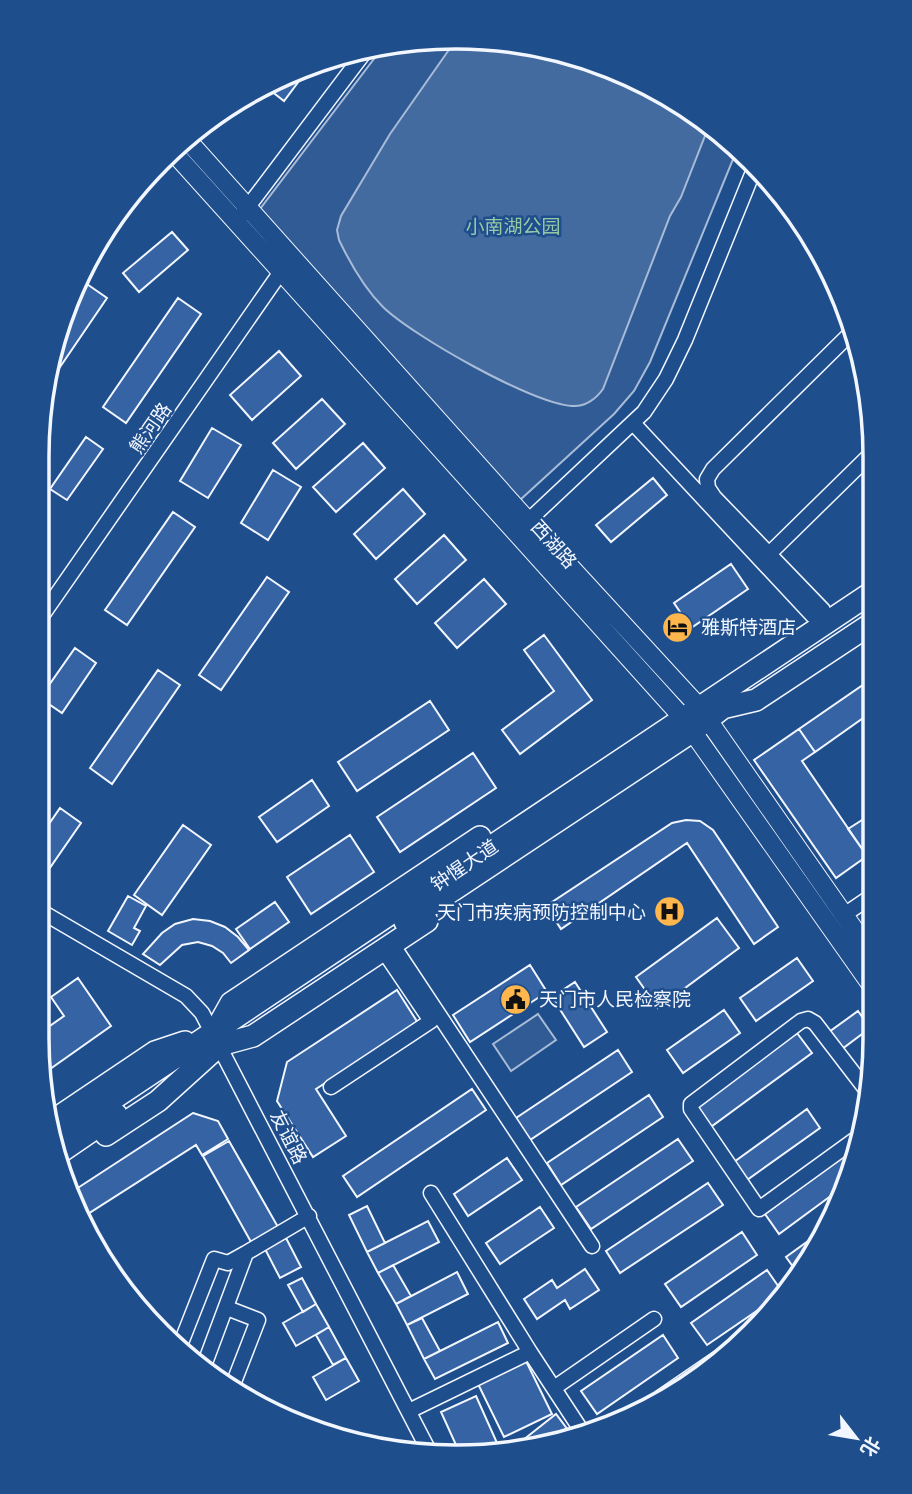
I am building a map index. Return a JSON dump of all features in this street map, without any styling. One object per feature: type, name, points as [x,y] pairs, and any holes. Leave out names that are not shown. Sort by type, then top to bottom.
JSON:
[{"type":"highway","points":[[704,713],[732,670],[863,583]]},
{"type":"highway","name":"钟惺大道","points":[[61,1133],[217,1039],[704,713],[863,599]]},
{"type":"highway","name":"钟惺大道","points":[[704,713],[863,613]]},
{"type":"highway","points":[[704,713],[756,700],[863,629]]},
{"type":"highway","points":[[60,1132],[155,1052],[217,1039],[253,1036],[644,779],[655,746],[614,747],[231,1003],[217,1039],[158,1101],[68,1160]]},
{"type":"main road","name":"西湖路","points":[[193,146],[528,521],[704,713],[863,942]]},
{"type":"main road","name":"西湖路","points":[[179,158],[281,272],[704,713],[863,971]]},
{"type":"street","points":[[236,222],[358,61]]},
{"type":"street","points":[[528,521],[633,424],[666,379],[685,340],[751,176]]},
{"type":"street","name":"熊河路","points":[[49,607],[292,256]]},
{"type":"street","points":[[818,613],[769,554],[714,496],[708,488],[707,479],[713,469],[845,339]]},
{"type":"street","points":[[633,424],[818,613]]},
{"type":"street","points":[[769,554],[863,463]]},
{"type":"street","points":[[844,915],[863,903]]},
{"type":"street","name":"友谊路","points":[[49,916],[186,996],[202,1013],[425,1444]]},
{"type":"street","points":[[331,1087],[430,1021],[388,947]]},
{"type":"street","points":[[388,947],[592,1246]]},
{"type":"street","points":[[849,1144],[759,1209],[691,1109],[691,1104],[801,1021],[808,1019],[815,1023],[861,1081]]},
{"type":"street","points":[[431,1193],[578,1426]]},
{"type":"street","points":[[183,1339],[214,1259],[228,1263],[309,1216]]},
{"type":"street","points":[[206,1360],[246,1253]]},
{"type":"street","points":[[227,1308],[258,1320],[235,1379]]},
{"type":"street","points":[[554,1388],[654,1320]]},
{"type":"street","points":[[409,1411],[530,1352]]},
{"type":"shaded area","name":"小南湖公园","points":[[449,49],[456,49],[509,52],[587,71],[636,91],[706,134],[681,197],[670,216],[603,389],[594,399],[586,404],[572,406],[553,402],[502,381],[419,334],[376,300],[348,258],[337,230],[341,216],[390,134]]},
{"type":"shaded area","name":"小南湖公园","points":[[456,49],[509,52],[587,71],[660,104],[704,133],[733,158],[650,362],[634,391],[614,414],[520,500],[260,209],[375,57],[403,52]]},
{"type":"shaded area","points":[[538,1014],[556,1040],[511,1071],[493,1044]]},
{"type":"building","points":[[300,80],[284,101],[273,93]]},
{"type":"building","points":[[172,232],[188,250],[139,292],[123,273]]},
{"type":"building","points":[[87,284],[107,298],[59,369],[71,325]]},
{"type":"building","points":[[178,298],[201,314],[126,423],[103,407]]},
{"type":"building","points":[[279,351],[301,376],[252,420],[230,395]]},
{"type":"building","points":[[322,399],[345,424],[296,469],[273,443]]},
{"type":"building","points":[[212,428],[241,445],[208,498],[180,481]]},
{"type":"building","points":[[86,437],[103,449],[67,500],[50,489]]},
{"type":"building","points":[[363,443],[385,468],[336,512],[313,487]]},
{"type":"building","points":[[273,470],[301,487],[268,540],[241,523]]},
{"type":"building","points":[[653,478],[667,495],[611,542],[596,525]]},
{"type":"building","points":[[403,489],[425,514],[376,559],[354,534]]},
{"type":"building","points":[[173,512],[195,527],[127,625],[105,610]]},
{"type":"building","points":[[444,535],[466,560],[417,604],[395,579]]},
{"type":"building","points":[[731,564],[748,589],[691,628],[674,603]]},
{"type":"building","points":[[267,577],[289,592],[221,690],[199,675]]},
{"type":"building","points":[[484,579],[506,604],[457,648],[435,623]]},
{"type":"building","points":[[544,635],[592,700],[520,754],[502,730],[554,691],[524,650]]},
{"type":"building","points":[[75,648],[96,663],[62,713],[49,704],[49,685]]},
{"type":"building","points":[[158,670],[180,685],[112,784],[90,768]]},
{"type":"building","points":[[863,685],[863,718],[815,752],[799,729]]},
{"type":"building","points":[[430,701],[449,730],[357,791],[338,762]]},
{"type":"building","points":[[799,729],[815,752],[802,761],[863,850],[863,859],[836,878],[754,760]]},
{"type":"building","points":[[473,753],[496,788],[400,852],[377,817]]},
{"type":"building","points":[[312,780],[329,806],[277,842],[259,817]]},
{"type":"building","points":[[60,808],[81,823],[49,869],[49,824]]},
{"type":"building","points":[[863,819],[863,850],[848,829]]},
{"type":"building","points":[[700,821],[713,830],[778,927],[754,944],[687,843],[561,929],[546,906],[672,823]]},
{"type":"building","points":[[183,825],[211,845],[162,915],[134,895]]},
{"type":"building","points":[[350,835],[374,872],[311,914],[287,877]]},
{"type":"building","points":[[128,896],[146,906],[134,928],[140,931],[132,945],[108,931]]},
{"type":"building","points":[[275,902],[289,922],[250,949],[236,929]]},
{"type":"building","points":[[717,918],[739,948],[658,1008],[636,977]]},
{"type":"building","points":[[193,919],[210,921],[225,927],[249,950],[231,963],[223,953],[212,946],[198,942],[182,945],[160,965],[143,954],[162,933],[175,924]]},
{"type":"building","points":[[797,958],[813,981],[756,1021],[740,998]]},
{"type":"building","points":[[530,965],[547,992],[470,1042],[453,1015]]},
{"type":"building","points":[[78,978],[111,1026],[50,1069],[49,1027],[64,1016],[51,997]]},
{"type":"building","points":[[575,982],[607,1032],[584,1047],[552,997]]},
{"type":"building","points":[[397,990],[418,1023],[316,1089],[346,1136],[313,1157],[277,1101],[287,1062]]},
{"type":"building","points":[[724,1010],[740,1033],[683,1073],[667,1050]]},
{"type":"building","points":[[858,1011],[863,1018],[863,1033],[842,1049],[829,1032]]},
{"type":"building","points":[[797,1033],[812,1053],[708,1129],[693,1109]]},
{"type":"building","points":[[618,1050],[632,1072],[530,1140],[516,1118]]},
{"type":"building","points":[[472,1089],[486,1110],[357,1197],[343,1176]]},
{"type":"building","points":[[649,1095],[663,1117],[561,1185],[547,1163]]},
{"type":"building","points":[[807,1109],[820,1128],[747,1180],[734,1162]]},
{"type":"building","points":[[193,1113],[218,1121],[228,1139],[202,1155],[196,1145],[89,1213],[78,1188]]},
{"type":"building","points":[[678,1139],[693,1161],[591,1229],[576,1207]]},
{"type":"building","points":[[229,1141],[278,1227],[251,1242],[203,1156]]},
{"type":"building","points":[[845,1155],[831,1196],[779,1234],[765,1214]]},
{"type":"building","points":[[507,1158],[522,1180],[468,1216],[454,1194]]},
{"type":"building","points":[[708,1183],[723,1205],[620,1273],[606,1251]]},
{"type":"building","points":[[367,1206],[385,1243],[367,1252],[349,1215]]},
{"type":"building","points":[[540,1207],[554,1228],[500,1264],[486,1243]]},
{"type":"building","points":[[428,1221],[439,1242],[378,1273],[367,1252]]},
{"type":"building","points":[[742,1232],[757,1255],[681,1307],[665,1284]]},
{"type":"building","points":[[286,1238],[301,1267],[280,1278],[265,1249]]},
{"type":"building","points":[[809,1240],[793,1266],[786,1257]]},
{"type":"building","points":[[393,1265],[411,1296],[396,1304],[378,1273]]},
{"type":"building","points":[[585,1269],[599,1290],[570,1309],[565,1300],[537,1319],[524,1299],[552,1280],[557,1288]]},
{"type":"building","points":[[767,1270],[779,1287],[759,1310],[707,1345],[691,1323]]},
{"type":"building","points":[[457,1272],[468,1294],[407,1325],[396,1304]]},
{"type":"building","points":[[302,1278],[316,1304],[303,1312],[288,1285]]},
{"type":"building","points":[[316,1304],[329,1327],[296,1346],[283,1323]]},
{"type":"building","points":[[422,1318],[440,1351],[424,1359],[407,1325]]},
{"type":"building","points":[[498,1322],[508,1343],[435,1379],[424,1359]]},
{"type":"building","points":[[329,1327],[346,1358],[333,1365],[316,1335]]},
{"type":"building","points":[[663,1335],[678,1358],[597,1414],[581,1391]]},
{"type":"building","points":[[346,1358],[359,1381],[326,1400],[313,1377]]},
{"type":"building","points":[[525,1359],[552,1414],[504,1437],[477,1382]]},
{"type":"building","points":[[476,1396],[497,1443],[456,1445],[441,1412]]},
{"type":"building","points":[[556,1414],[567,1429],[524,1439]]},
{"type":"place","name":"雅斯特酒店","points":[[678,627]]},
{"type":"place","name":"天门市疾病预防控制中心","points":[[669,912]]},
{"type":"place","name":"天门市人民检察院","points":[[516,999]]}]
